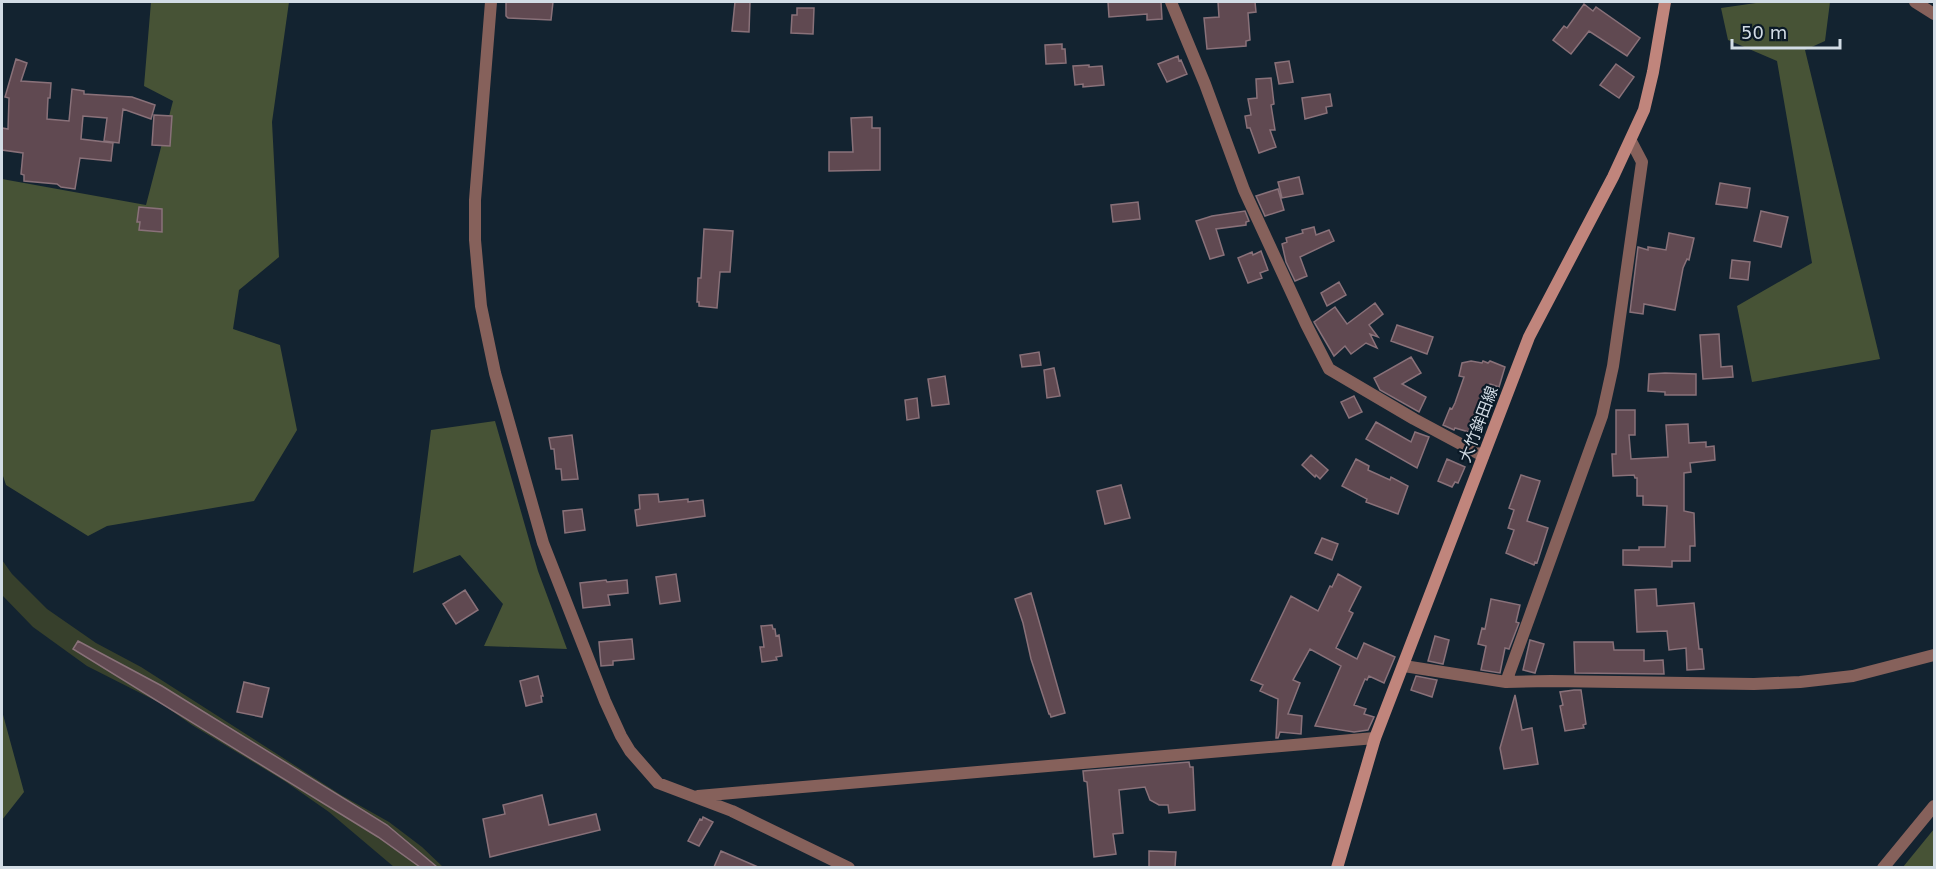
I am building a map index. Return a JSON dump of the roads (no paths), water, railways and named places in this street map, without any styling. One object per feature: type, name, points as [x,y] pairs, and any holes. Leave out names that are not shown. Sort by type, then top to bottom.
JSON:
[{"type":"main road","name":"大竹鉾田線","points":[[1337,867],[1376,738],[1529,337],[1613,177],[1644,110],[1665,2]]},
{"type":"street","points":[[491,2],[475,200],[481,306],[495,373],[543,543],[621,736],[630,751],[658,783],[732,811],[849,867]]},
{"type":"street","points":[[1171,2],[1205,84],[1244,189],[1329,369],[1414,419],[1484,456]]},
{"type":"street","points":[[1915,2],[1935,14]]},
{"type":"street","points":[[1506,682],[1602,416],[1613,366],[1642,162],[1630,141]]},
{"type":"street","points":[[1404,666],[1506,682],[1754,684],[1853,676],[1935,656]]},
{"type":"street","points":[[695,797],[1376,738]]},
{"type":"street","points":[[1883,867],[1935,806]]}]
